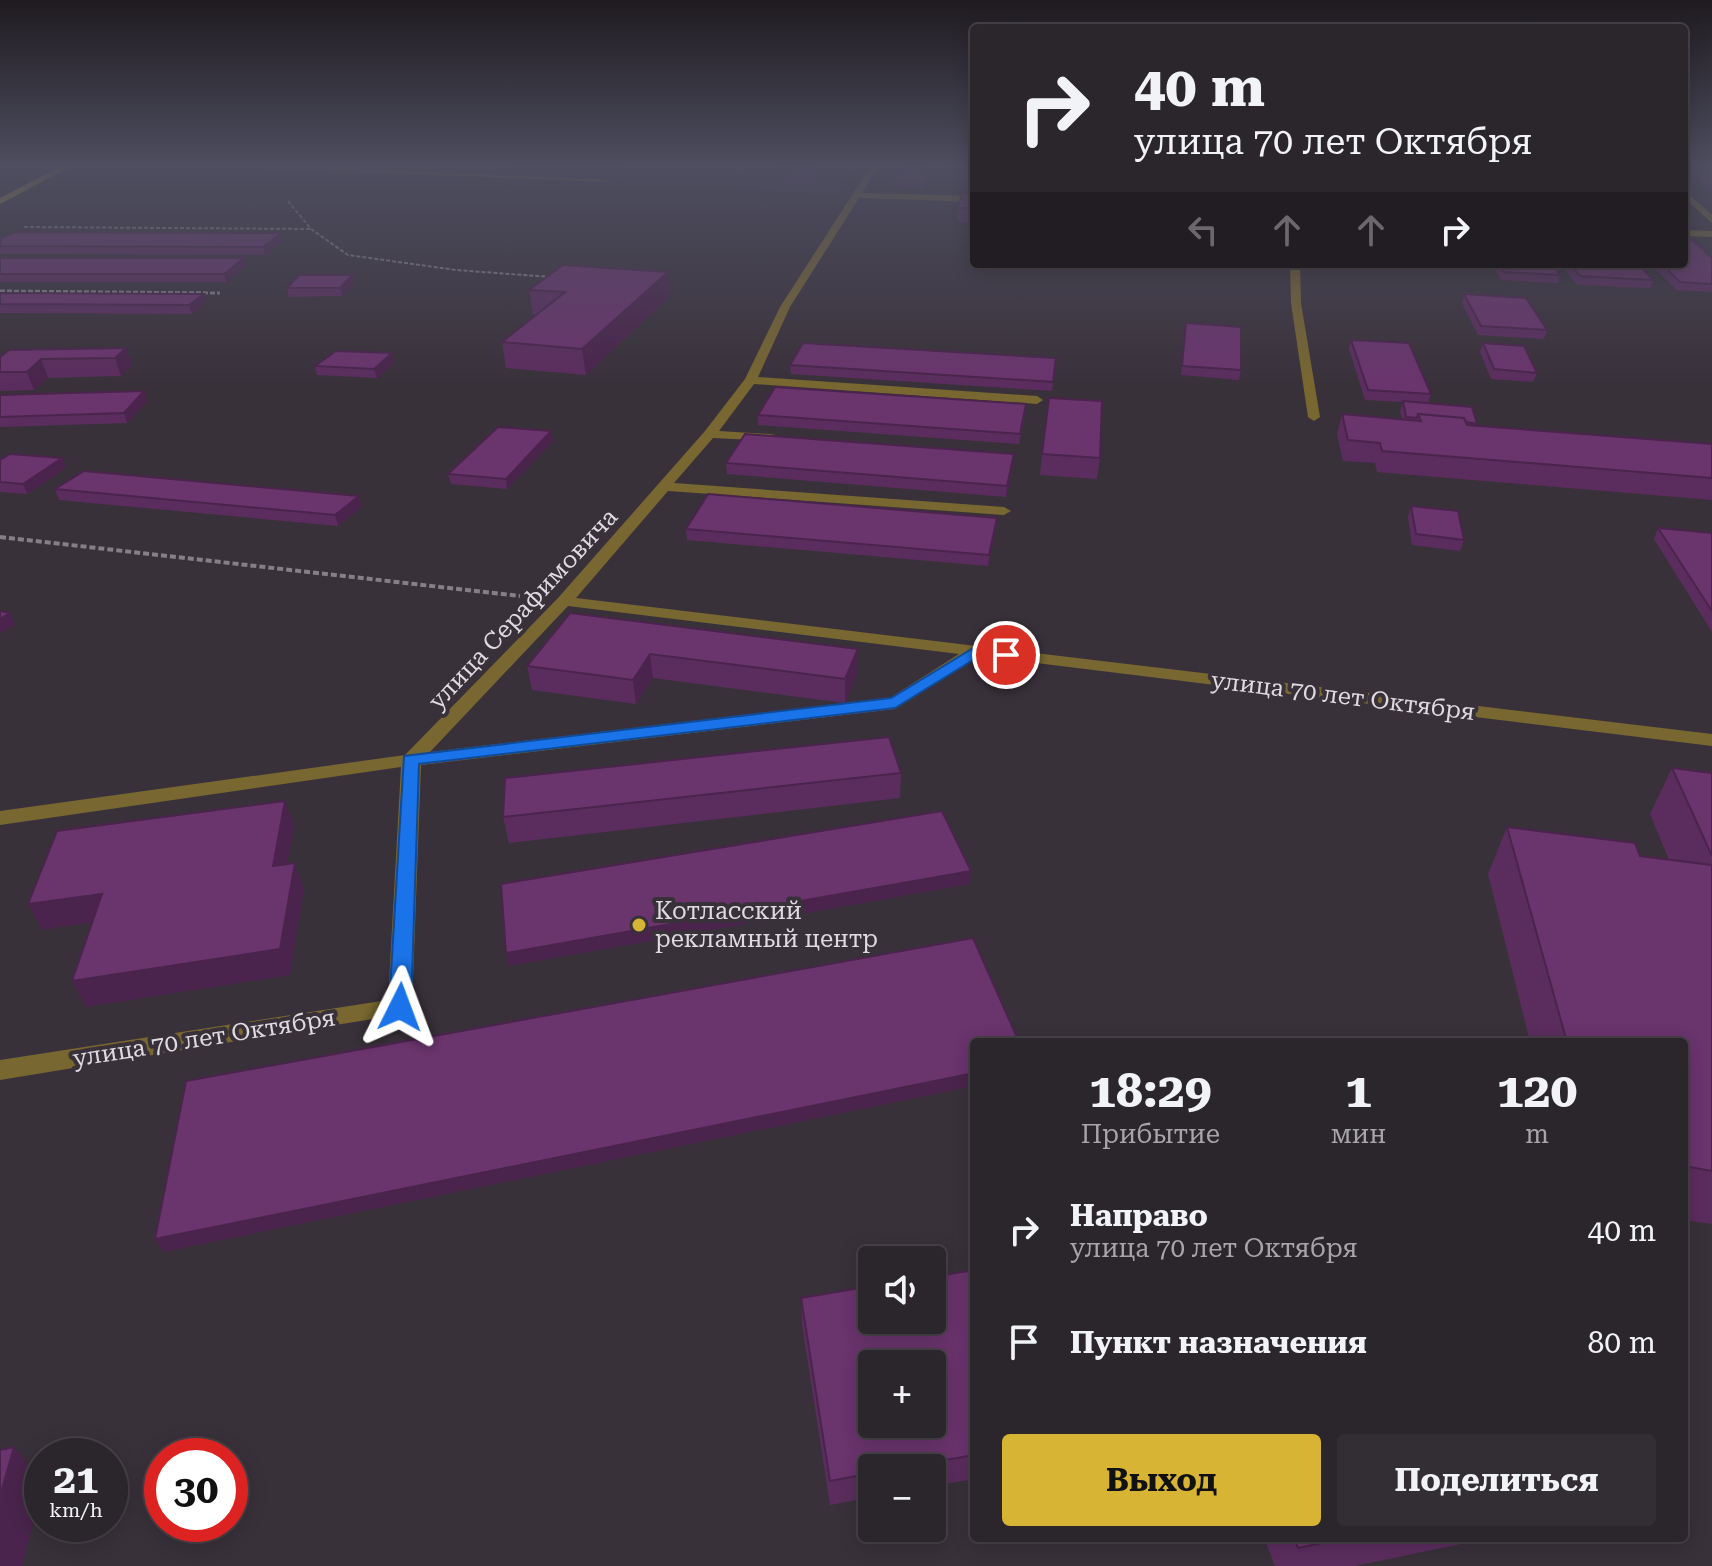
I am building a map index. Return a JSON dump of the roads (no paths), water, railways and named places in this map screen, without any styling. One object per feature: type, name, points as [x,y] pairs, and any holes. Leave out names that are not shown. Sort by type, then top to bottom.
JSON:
[{"type":"street","name":"улица Серафимовича","points":[[411,760],[564,601],[710,434],[751,380],[785,307],[829,237]]},
{"type":"street","points":[[1295,268],[1296,303],[1314,417]]},
{"type":"street","points":[[751,380],[1037,400]]},
{"type":"street","points":[[710,434],[789,439]]},
{"type":"street","points":[[666,487],[1004,511]]},
{"type":"street","name":"улица 70 лет Октября","points":[[564,601],[1712,740]]},
{"type":"street","points":[[0,818],[411,760],[895,703],[975,651]]},
{"type":"street","name":"улица 70 лет Октября","points":[[0,1070],[400,1007],[411,760]]},
{"type":"place","name":"Котласский рекламный центр","points":[[639,925]]}]
